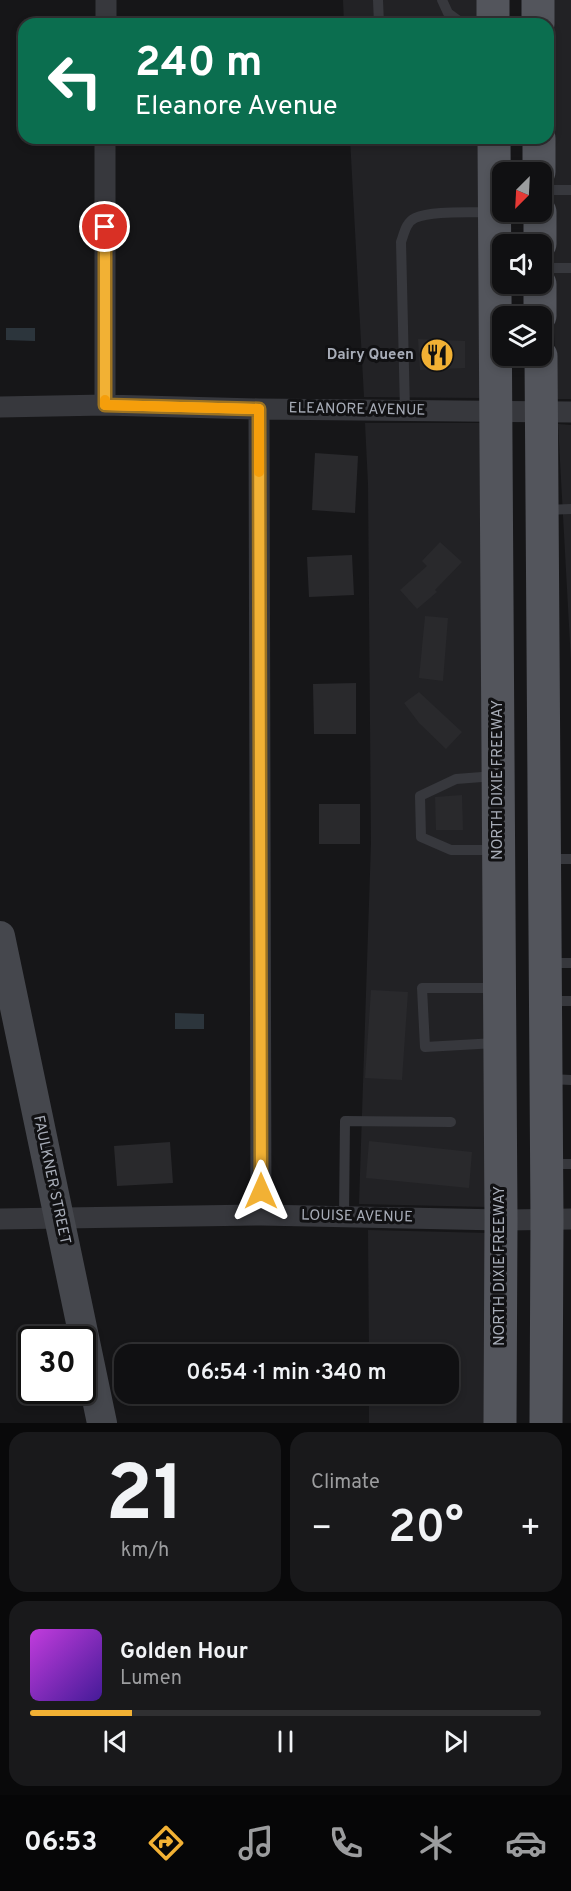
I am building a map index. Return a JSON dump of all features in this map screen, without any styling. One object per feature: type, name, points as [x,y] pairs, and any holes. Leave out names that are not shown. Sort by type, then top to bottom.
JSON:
[{"type":"main road","points":[[493,0],[493,18]]},
{"type":"main road","points":[[538,0],[538,18]]},
{"type":"main road","name":"NORTH DIXIE FREEWAY","points":[[494,144],[494,162]]},
{"type":"main road","points":[[539,144],[539,162]]},
{"type":"main road","name":"NORTH DIXIE FREEWAY","points":[[494,222],[501,1220],[500,1423]]},
{"type":"main road","points":[[544,366],[556,412],[559,1079],[559,1220],[546,1423]]},
{"type":"street","points":[[106,0],[106,18]]},
{"type":"street","points":[[105,144],[105,405]]},
{"type":"street","name":"ELEANORE AVENUE","points":[[0,406],[105,405],[556,412]]},
{"type":"street","points":[[259,409],[261,1215]]},
{"type":"street","name":"FAULKNER STREET","points":[[0,936],[4,973],[102,1423]]},
{"type":"street","name":"LOUISE AVENUE","points":[[0,1219],[261,1215],[559,1220]]},
{"type":"lane","points":[[378,0],[379,18]]},
{"type":"lane","points":[[442,0],[448,13],[455,18]]},
{"type":"lane","points":[[552,190],[571,190]]},
{"type":"lane","points":[[405,411],[401,242],[408,224],[414,218],[433,214],[492,212]]},
{"type":"lane","points":[[552,268],[571,268]]},
{"type":"lane","points":[[498,776],[456,779],[420,796],[421,837],[451,850],[499,850]]},
{"type":"lane","points":[[499,988],[422,988],[425,1047],[500,1043]]},
{"type":"lane","points":[[344,1217],[345,1121],[451,1122]]},
{"type":"shaded area","points":[[343,0],[477,0],[478,18],[344,18]]},
{"type":"shaded area","points":[[553,0],[571,0],[571,399],[557,399],[554,333]]},
{"type":"shaded area","points":[[350,144],[481,144],[484,398],[364,397]]},
{"type":"shaded area","points":[[6,328],[35,328],[35,341],[6,340]]},
{"type":"shaded area","points":[[365,423],[484,423],[489,1207],[359,1204],[371,843],[368,484]]},
{"type":"shaded area","points":[[558,424],[571,425],[571,662]]},
{"type":"shaded area","points":[[175,1013],[204,1014],[204,1029],[175,1029]]},
{"type":"shaded area","points":[[368,1230],[489,1233],[488,1423],[369,1423],[369,1404],[459,1404],[459,1344],[369,1344]]},
{"type":"building","name":"Dairy Queen","points":[[418,339],[465,341],[465,368],[420,370]]},
{"type":"building","points":[[315,453],[358,456],[355,513],[312,510]]},
{"type":"building","points":[[440,542],[462,562],[435,590],[437,592],[417,609],[400,590],[427,566],[422,561]]},
{"type":"building","points":[[352,555],[354,595],[309,597],[307,557]]},
{"type":"building","points":[[425,616],[448,618],[443,681],[419,678]]},
{"type":"building","points":[[356,683],[356,734],[314,734],[313,684]]},
{"type":"building","points":[[419,692],[462,732],[446,749],[419,723],[404,703]]},
{"type":"building","points":[[462,795],[463,830],[436,830],[435,797]]},
{"type":"building","points":[[319,804],[360,804],[360,844],[319,844]]},
{"type":"building","points":[[371,990],[408,992],[402,1080],[365,1078]]},
{"type":"building","points":[[369,1141],[472,1152],[469,1188],[366,1178]]},
{"type":"building","points":[[170,1142],[173,1183],[117,1186],[114,1146]]},
{"type":"slow traffic","points":[[105,400],[105,405],[259,409],[259,472]]},
{"type":"place","name":"Dairy Queen","points":[[437,355]]},
{"type":"route","points":[[105,227],[105,405],[259,409],[261,1191]]}]
